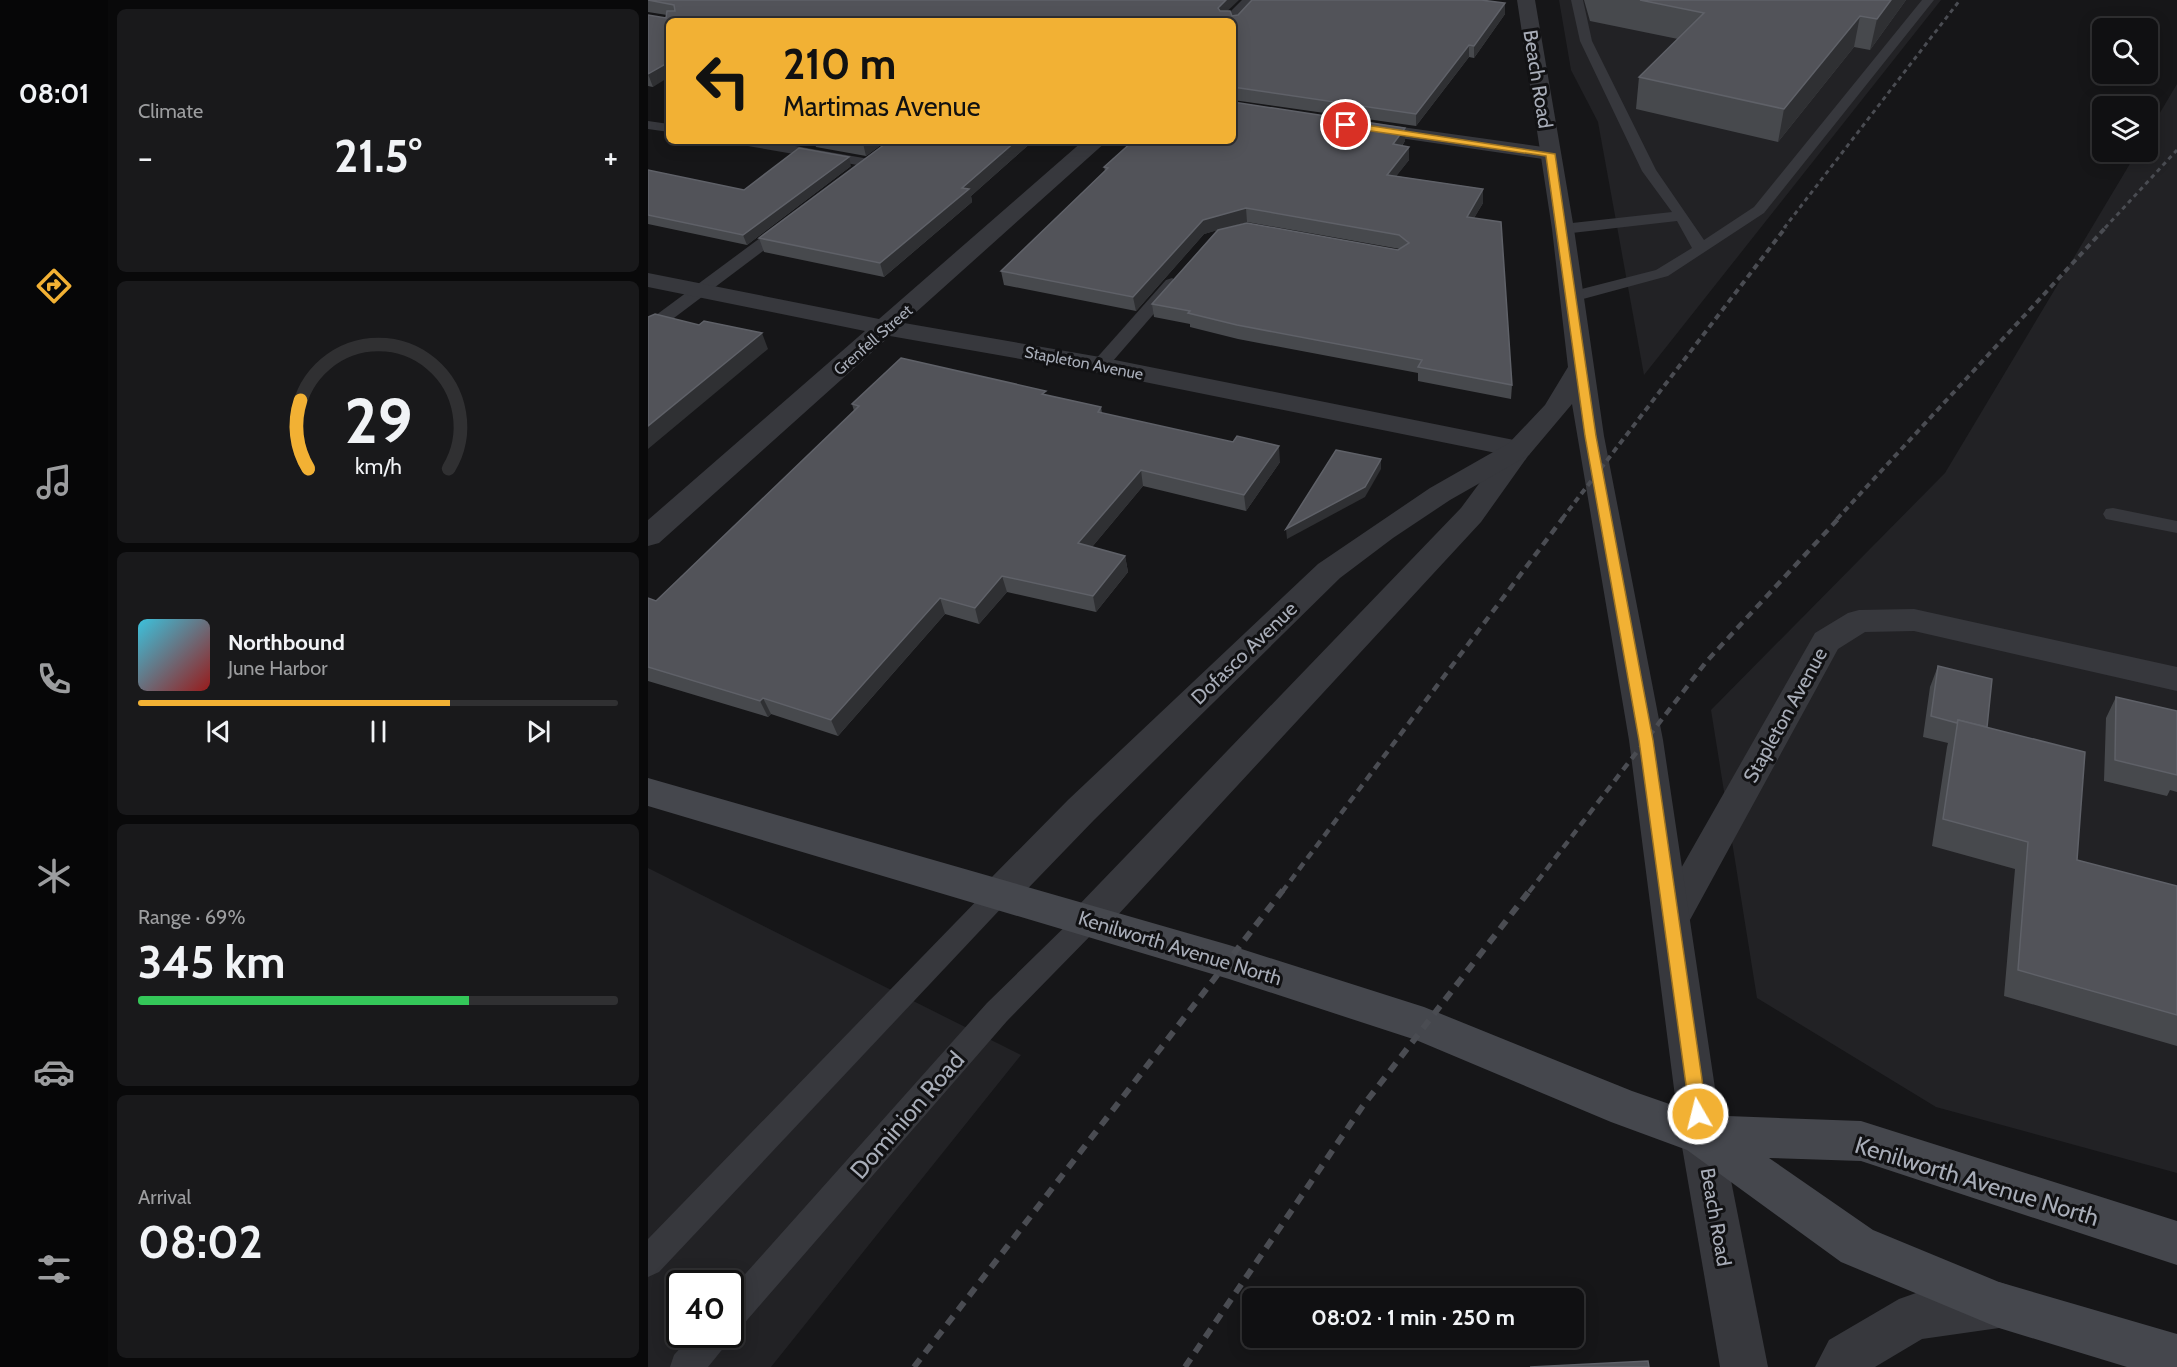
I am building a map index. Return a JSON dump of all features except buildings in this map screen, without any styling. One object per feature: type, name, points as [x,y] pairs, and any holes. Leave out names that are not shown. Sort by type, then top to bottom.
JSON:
[{"type":"main road","name":"Kenilworth Avenue North","points":[[648,792],[1089,920],[1424,1025],[1626,1108],[1701,1135],[1857,1246],[1999,1305],[2177,1358]]},
{"type":"main road","name":"Kenilworth Avenue North","points":[[1701,1135],[1862,1141],[2177,1243]]},
{"type":"street","points":[[1233,18],[1253,0]]},
{"type":"street","name":"Beach Road","points":[[1526,0],[1563,229],[1590,436],[1639,694],[1701,1135],[1744,1367]]},
{"type":"street","points":[[1339,124],[1550,154]]},
{"type":"street","name":"Grenfell Street","points":[[648,536],[888,328],[1093,144]]},
{"type":"street","name":"Stapleton Avenue","points":[[648,280],[888,328],[1100,365],[1519,449]]},
{"type":"street","name":"Dofasco Avenue","points":[[1089,920],[1471,515],[1519,449],[1556,409],[1581,367]]},
{"type":"street","name":"Dofasco Avenue","points":[[999,894],[1081,810],[1329,571],[1383,531],[1440,494],[1519,449]]},
{"type":"street","name":"Stapleton Avenue","points":[[1672,918],[1826,641],[1859,621],[1914,620],[2177,679]]},
{"type":"street","points":[[1839,1367],[1846,1357],[1916,1316],[1999,1305]]},
{"type":"lane","points":[[1577,0],[1586,41],[1649,171],[1682,216],[1701,249]]},
{"type":"lane","points":[[1572,297],[1662,273],[1759,210],[1928,0]]},
{"type":"lane","points":[[648,125],[666,128]]},
{"type":"lane","points":[[759,144],[869,163]]},
{"type":"lane","points":[[851,177],[884,152]]},
{"type":"lane","points":[[1563,229],[1682,216]]},
{"type":"lane","points":[[648,329],[794,220]]},
{"type":"lane","points":[[1100,365],[1182,272]]},
{"type":"lane","points":[[2113,514],[2177,527]]},
{"type":"lane","points":[[648,1261],[999,894]]},
{"type":"lane","name":"Dominion Road","points":[[744,1301],[997,1012],[1089,920]]},
{"type":"lane","points":[[686,1367],[703,1348]]},
{"type":"shaded area","points":[[1559,0],[1941,0],[1644,375],[1598,122],[1571,70]]},
{"type":"shaded area","points":[[2177,84],[2177,1173],[1936,1107],[1757,998],[1711,710],[1945,473],[2131,162],[2158,162],[2158,116]]},
{"type":"shaded area","points":[[648,868],[1021,1055],[771,1367],[648,1367]]},
{"type":"railway","points":[[1784,228],[1960,0]]},
{"type":"railway","points":[[2105,228],[2177,150]]},
{"type":"railway","points":[[1562,519],[1786,227]]},
{"type":"railway","points":[[1837,519],[2106,227]]},
{"type":"railway","points":[[1282,892],[1563,518]]},
{"type":"railway","points":[[1529,892],[1706,662],[1839,518]]},
{"type":"railway","points":[[914,1367],[1283,890]]},
{"type":"railway","points":[[1185,1367],[1362,1107],[1530,890]]},
{"type":"route","points":[[1346,125],[1550,154],[1563,229],[1590,436],[1639,694],[1698,1114]]}]
